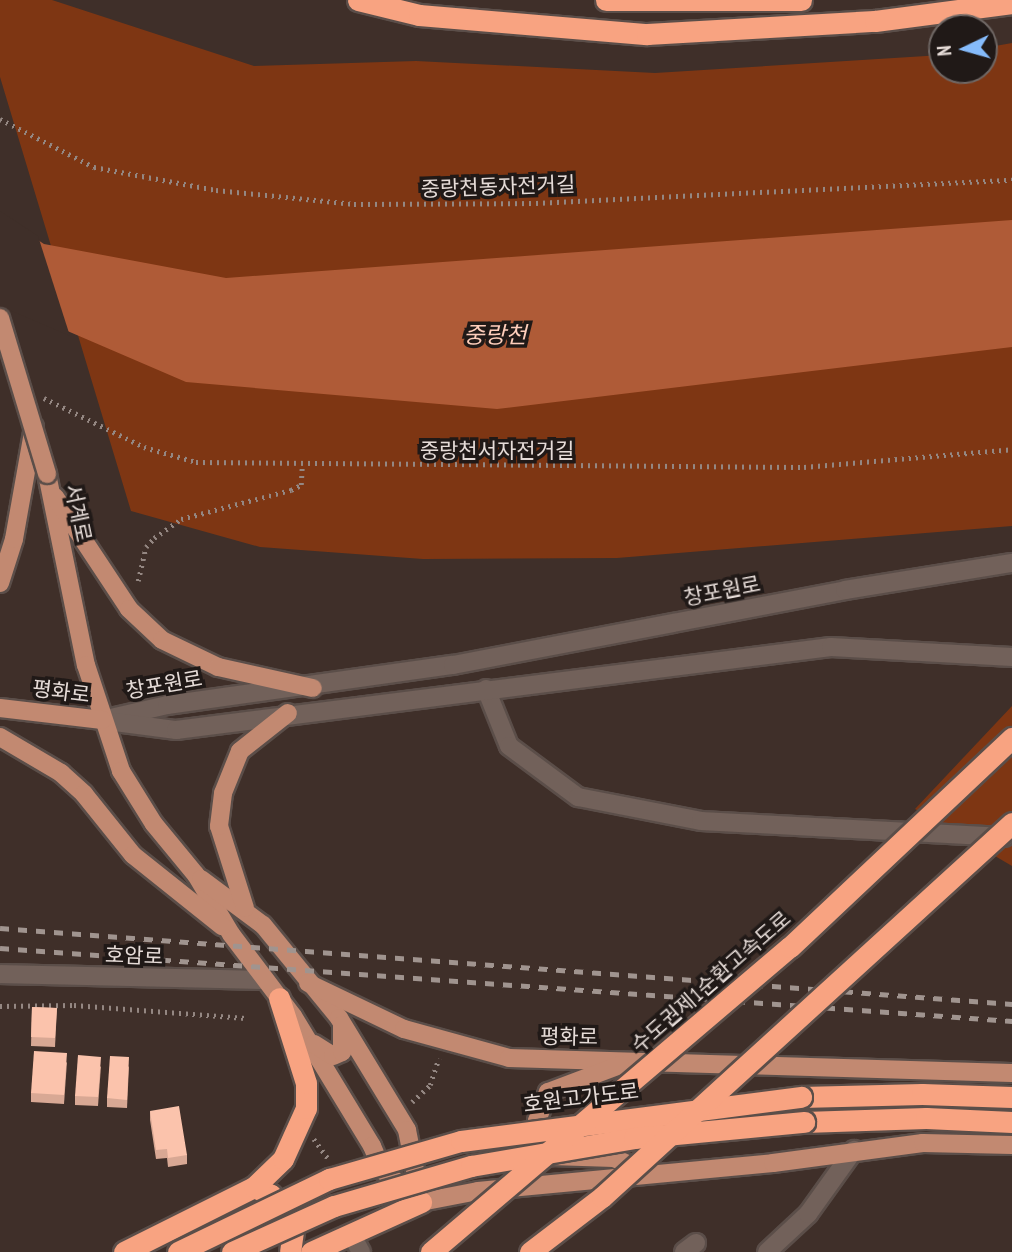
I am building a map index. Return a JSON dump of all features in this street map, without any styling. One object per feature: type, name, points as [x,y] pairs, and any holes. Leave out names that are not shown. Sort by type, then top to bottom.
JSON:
[{"type":"highway","points":[[358,0],[419,15],[647,34],[875,21],[1012,4]]},
{"type":"highway","points":[[606,0],[802,0]]},
{"type":"highway","name":"수도권제1순환고속도로","points":[[431,1252],[790,947],[1012,738]]},
{"type":"highway","points":[[530,1252],[602,1197],[1012,823]]},
{"type":"highway","points":[[124,1252],[254,1187],[283,1159],[306,1108],[306,1083],[279,998]]},
{"type":"highway","name":"호원고가도로","points":[[178,1252],[329,1179],[461,1140],[801,1097],[922,1094],[1012,1097]]},
{"type":"highway","points":[[232,1252],[334,1206],[471,1166],[634,1138],[804,1122],[926,1118],[1012,1122]]},
{"type":"highway","points":[[254,1187],[271,1195],[284,1212],[293,1231],[290,1252]]},
{"type":"highway","points":[[311,1252],[356,1243],[421,1202]]},
{"type":"main road","name":"서계로","points":[[0,318],[48,482],[102,720]]},
{"type":"main road","points":[[0,583],[14,540],[34,427]]},
{"type":"main road","points":[[48,482],[129,609],[162,640],[218,667],[313,688]]},
{"type":"main road","name":"평화로","points":[[0,708],[102,720],[121,772],[155,824],[196,876],[231,933],[303,1031],[382,1170],[421,1202]]},
{"type":"main road","points":[[245,908],[219,826],[223,793],[240,751],[288,713]]},
{"type":"main road","points":[[0,737],[61,773],[84,794],[133,855],[231,933]]},
{"type":"main road","name":"평화로","points":[[196,876],[245,908],[339,1018],[407,1130],[421,1202]]},
{"type":"main road","name":"평화로","points":[[308,983],[404,1029],[509,1058],[1012,1073]]},
{"type":"main road","points":[[303,1031],[320,1051],[333,1056],[342,1052],[345,1036],[339,1018]]},
{"type":"main road","points":[[634,1061],[548,1092],[537,1121],[540,1142],[551,1156],[614,1158],[651,1174]]},
{"type":"main road","points":[[421,1202],[478,1191],[923,1143],[1012,1145]]},
{"type":"street","name":"창포원로","points":[[102,720],[167,705],[313,688],[1012,563]]},
{"type":"street","name":"창포원로","points":[[102,720],[176,730],[288,713],[831,647],[1012,657]]},
{"type":"street","points":[[486,689],[509,746],[578,797],[701,821],[1012,837]]},
{"type":"street","name":"호암로","points":[[0,974],[266,981]]},
{"type":"street","points":[[767,1252],[808,1214],[853,1150]]},
{"type":"path","name":"중랑천동자전거길","points":[[0,119],[94,167],[216,190],[354,204],[522,203],[1012,180]]},
{"type":"path","name":"중랑천서자전거길","points":[[36,393],[174,459],[302,466],[827,467],[1012,449]]},
{"type":"path","points":[[138,581],[146,547],[181,519],[291,491],[300,485],[302,466]]},
{"type":"path","points":[[0,1006],[74,1005],[246,1018]]},
{"type":"path","points":[[411,1103],[430,1085],[440,1055]]},
{"type":"path","points":[[309,1134],[329,1157]]},
{"type":"shaded area","points":[[0,0],[52,0],[254,66],[416,61],[655,73],[928,56],[928,84],[998,84],[998,46],[1012,43],[1012,526],[617,558],[423,559],[260,547],[131,511],[0,77]]},
{"type":"shaded area","points":[[1012,706],[1012,866],[915,809]]},
{"type":"water","name":"중랑천","points":[[0,215],[44,244],[226,278],[1012,220],[1012,347],[497,409],[186,382],[0,302]]},
{"type":"pier","points":[[0,211],[38,236],[70,336],[0,306]]},
{"type":"building","points":[[32,1007],[57,1008],[55,1038],[31,1037]]},
{"type":"building","points":[[34,1051],[67,1053],[64,1095],[31,1093]]},
{"type":"building","points":[[78,1055],[101,1057],[98,1097],[75,1096]]},
{"type":"building","points":[[110,1056],[129,1057],[127,1100],[107,1098]]},
{"type":"building","points":[[179,1106],[187,1155],[168,1158],[167,1149],[156,1150],[150,1111]]},
{"type":"railway","points":[[0,928],[1012,1004]]},
{"type":"railway","points":[[0,948],[1012,1021]]}]
